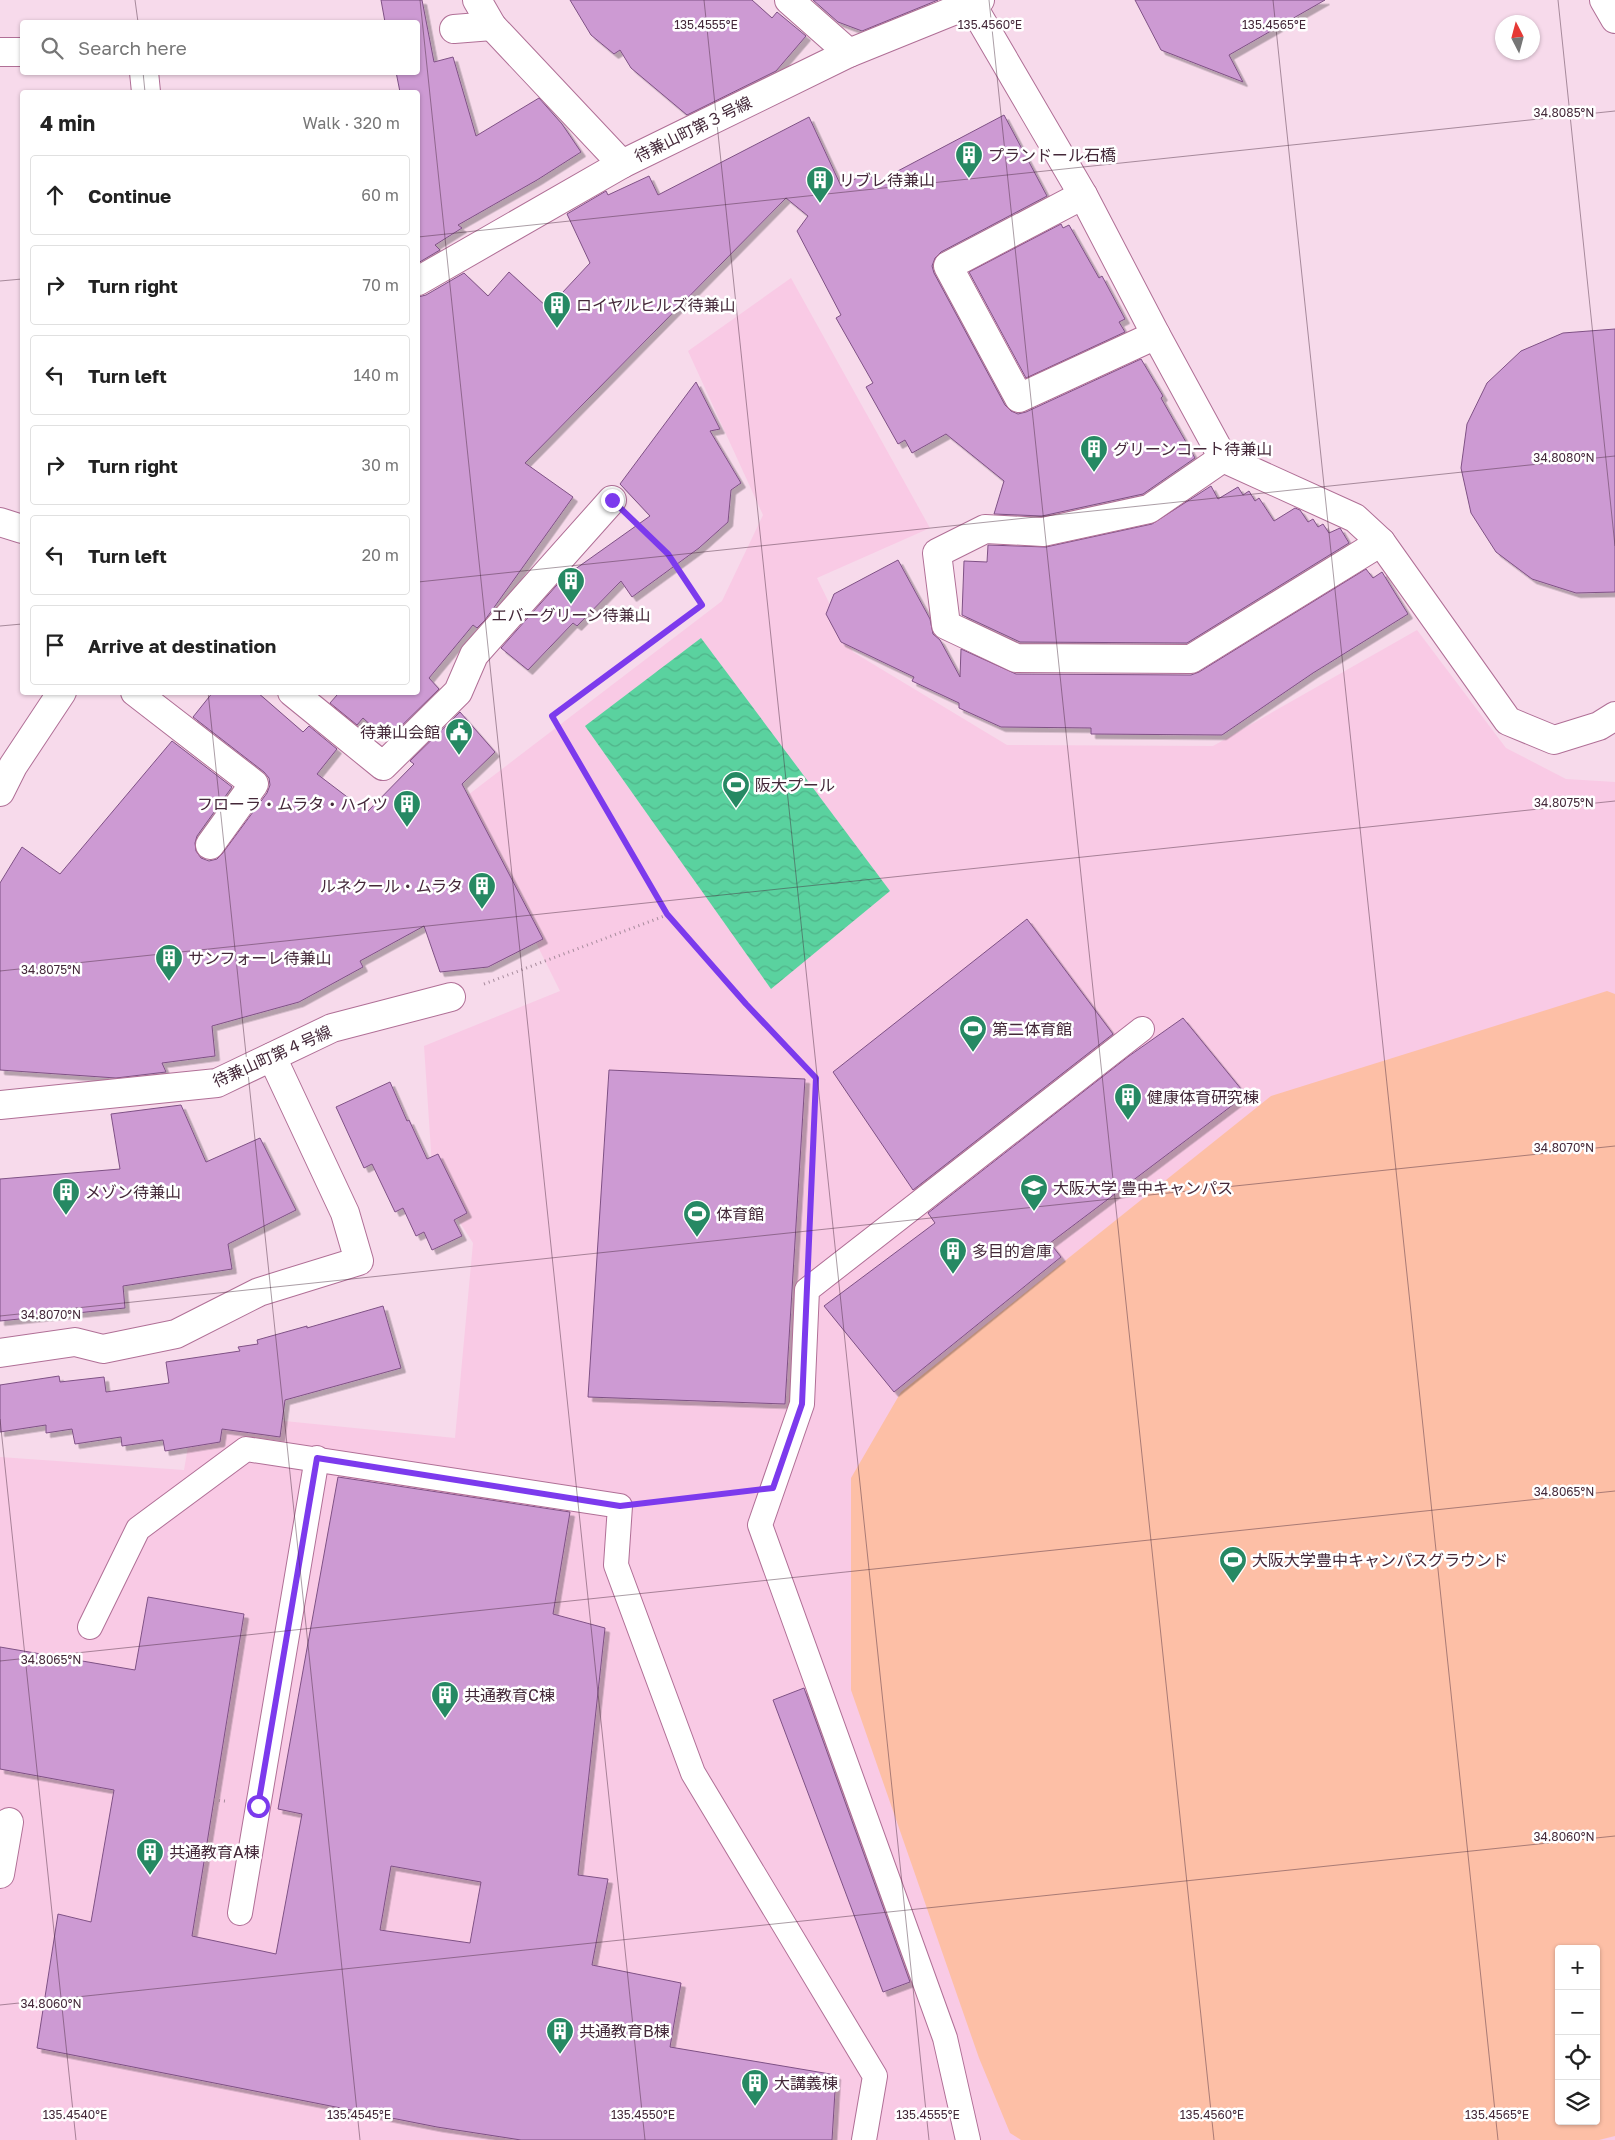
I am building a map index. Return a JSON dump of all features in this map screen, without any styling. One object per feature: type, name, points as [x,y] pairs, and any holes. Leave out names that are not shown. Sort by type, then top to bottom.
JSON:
[{"type":"street","points":[[476,0],[492,26],[622,164]]},
{"type":"street","points":[[789,0],[849,53]]},
{"type":"street","points":[[1604,0],[1615,19]]},
{"type":"street","points":[[973,1],[1083,195],[1156,336],[1224,458],[1355,518],[1381,542],[1508,721],[1554,740],[1599,726],[1615,716]]},
{"type":"street","name":"待兼山町第３号線","points":[[420,280],[622,164],[849,53],[973,1]]},
{"type":"street","points":[[454,29],[492,26]]},
{"type":"street","points":[[0,52],[20,52]]},
{"type":"street","points":[[144,75],[146,90]]},
{"type":"street","points":[[1083,195],[948,266],[1018,398],[1156,336]]},
{"type":"street","points":[[1224,458],[1149,509],[1043,532],[985,529],[937,553],[946,625],[1016,658],[1191,659],[1381,542]]},
{"type":"street","points":[[296,695],[383,766],[458,692],[474,655],[612,500]]},
{"type":"street","points":[[0,522],[20,529]]},
{"type":"street","points":[[0,792],[13,766],[60,695]]},
{"type":"street","points":[[139,695],[254,784],[210,845]]},
{"type":"street","name":"待兼山町第４号線","points":[[0,1105],[217,1083],[332,1028],[451,997]]},
{"type":"street","points":[[0,1353],[75,1342],[103,1349],[176,1334],[259,1292],[360,1261],[345,1213],[272,1057]]},
{"type":"street","points":[[0,1874],[10,1822]]},
{"type":"lane","points":[[968,2140],[945,2038],[760,1525],[802,1404],[807,1290],[1142,1029]]},
{"type":"lane","points":[[90,1627],[138,1529],[246,1448],[620,1506],[616,1566],[693,1773],[875,2076],[864,2140]]},
{"type":"lane","points":[[240,1913],[317,1458]]},
{"type":"path","points":[[612,500],[668,554],[702,605],[552,716],[667,914],[746,1004],[816,1078],[807,1290]]},
{"type":"path","points":[[451,997],[667,914]]},
{"type":"path","points":[[620,1506],[773,1488]]},
{"type":"shaded area","name":"大阪大学 豊中キャンパス","points":[[791,278],[930,528],[817,578],[853,652],[1007,745],[1213,746],[1417,630],[1506,748],[1566,779],[1615,782],[1615,2140],[0,2140],[0,1457],[184,1470],[194,1412],[455,1438],[473,1243],[433,1181],[424,1046],[560,991],[464,798],[722,601],[763,515],[688,351]]},
{"type":"shaded area","name":"大阪大学豊中キャンパスグラウンド","points":[[1607,991],[1615,994],[1615,2136],[1599,2140],[1021,2140],[1010,2133],[979,2058],[851,1690],[851,1478],[901,1392],[1271,1096]]},
{"type":"water","name":"阪大プール","points":[[701,638],[890,891],[771,989],[585,726]]},
{"type":"building","points":[[381,0],[422,0],[434,62],[453,57],[476,136],[539,98],[562,124],[581,152],[537,180],[458,225],[462,228],[435,245],[440,250],[420,262],[420,90],[400,90],[397,75],[420,75],[420,20],[385,20]]},
{"type":"building","points":[[570,0],[752,0],[772,18],[777,12],[806,36],[776,71],[687,115],[631,68],[620,50],[614,54],[591,35]]},
{"type":"building","points":[[813,0],[938,0],[862,31],[838,22]]},
{"type":"building","points":[[1135,0],[1325,0],[1229,55],[1243,82],[1161,50]]},
{"type":"building","points":[[1004,115],[1047,196],[941,252],[935,258],[932,266],[1005,405],[1011,411],[1018,414],[1026,412],[1141,359],[1163,396],[1161,398],[1195,458],[1143,494],[1042,516],[994,514],[1004,481],[946,434],[912,453],[905,440],[898,444],[866,387],[873,383],[836,318],[841,315],[797,231],[808,216],[786,198],[525,463],[573,497],[485,620],[477,628],[473,625],[429,678],[439,689],[387,740],[363,718],[357,725],[330,703],[337,695],[420,695],[420,296],[426,295],[464,273],[488,296],[509,272],[548,308],[590,263],[567,214],[606,191],[608,195],[649,176],[658,195],[809,117],[841,186],[869,172],[875,183]]},
{"type":"building","points":[[1061,224],[1063,228],[1069,225],[1099,278],[1102,276],[1125,319],[1119,322],[1125,332],[1026,378],[969,272]]},
{"type":"building","points":[[1615,329],[1615,592],[1576,593],[1532,579],[1496,552],[1471,513],[1461,468],[1467,424],[1487,383],[1521,351],[1563,333]]},
{"type":"building","points":[[696,382],[720,429],[710,431],[741,483],[731,490],[728,522],[699,548],[632,597],[621,581],[577,626],[573,623],[528,670],[501,648],[564,577],[650,516],[620,484]]},
{"type":"building","points":[[1211,486],[1218,499],[1238,487],[1243,495],[1249,491],[1255,501],[1259,498],[1274,521],[1295,508],[1300,510],[1308,522],[1313,519],[1318,527],[1323,524],[1329,533],[1340,528],[1349,543],[1187,643],[1020,642],[962,615],[964,561],[987,562],[988,545],[1046,547],[1152,524]]},
{"type":"building","points":[[898,560],[930,619],[933,634],[940,640],[960,677],[961,649],[1016,674],[1191,675],[1199,672],[1366,569],[1373,578],[1382,572],[1408,614],[1313,673],[1222,735],[1091,734],[1091,728],[1001,727],[959,708],[959,703],[912,681],[914,677],[841,642],[826,614],[834,594]]},
{"type":"building","points":[[211,695],[260,695],[303,732],[309,726],[337,749],[317,774],[367,812],[414,764],[410,761],[460,712],[495,752],[462,784],[543,939],[488,967],[440,972],[424,926],[360,961],[363,967],[299,1002],[212,1026],[215,1056],[162,1063],[166,1072],[116,1078],[0,1070],[0,883],[22,847],[60,874],[172,741],[232,787],[197,836],[195,843],[196,851],[201,858],[209,861],[217,859],[267,793],[270,785],[269,778],[264,772],[193,717]]},
{"type":"building","name":"第二体育館","points":[[1027,919],[1113,1034],[913,1190],[833,1072]]},
{"type":"building","points":[[1183,1018],[1246,1095],[1050,1243],[1061,1257],[894,1392],[824,1306],[935,1223],[928,1213],[1129,1056]]},
{"type":"building","name":"体育館","points":[[609,1070],[805,1079],[785,1404],[588,1397]]},
{"type":"building","points":[[390,1082],[407,1121],[409,1120],[427,1159],[438,1154],[467,1213],[454,1220],[462,1236],[432,1250],[424,1232],[416,1236],[403,1208],[395,1212],[372,1164],[364,1168],[336,1107]]},
{"type":"building","points":[[181,1105],[206,1162],[260,1138],[296,1210],[228,1244],[232,1269],[123,1286],[125,1308],[0,1321],[0,1179],[120,1169],[111,1114]]},
{"type":"building","points":[[383,1306],[401,1368],[285,1400],[280,1437],[222,1429],[220,1442],[165,1451],[163,1440],[122,1446],[121,1437],[75,1444],[72,1429],[46,1433],[46,1425],[0,1432],[0,1385],[59,1376],[60,1382],[104,1377],[106,1392],[169,1383],[166,1362],[240,1351],[238,1347],[258,1344],[257,1340]]},
{"type":"building","points":[[338,1477],[570,1512],[553,1614],[605,1628],[578,1875],[608,1879],[592,1965],[681,1983],[670,2047],[836,2075],[832,2140],[521,2140],[437,2127],[37,2048],[58,1914],[91,1922],[114,1790],[0,1769],[0,1647],[135,1670],[148,1597],[244,1614],[192,1936],[276,1954],[302,1814],[278,1809]],"holes":[[[391,1866],[481,1882],[470,1943],[380,1930]]]},
{"type":"building","points":[[804,1688],[910,1982],[883,1992],[773,1700]]},
{"type":"place","name":"プランドール石橋","points":[[969,179]]},
{"type":"place","name":"リブレ待兼山","points":[[820,204]]},
{"type":"place","name":"ロイヤルヒルズ待兼山","points":[[557,329]]},
{"type":"place","name":"グリーンコート待兼山","points":[[1094,473]]},
{"type":"place","name":"エバーグリーン待兼山","points":[[571,605]]},
{"type":"place","name":"待兼山会館","points":[[459,756]]},
{"type":"place","name":"阪大プール","points":[[736,809]]},
{"type":"place","name":"フローラ・ムラタ・ハイツ","points":[[407,828]]},
{"type":"place","name":"ルネクール・ムラタ","points":[[482,910]]},
{"type":"place","name":"サンフォーレ待兼山","points":[[169,982]]},
{"type":"place","name":"第二体育館","points":[[973,1053]]},
{"type":"place","name":"健康体育研究棟","points":[[1128,1121]]},
{"type":"place","name":"大阪大学 豊中キャンパス","points":[[1034,1212]]},
{"type":"place","name":"メゾン待兼山","points":[[66,1216]]},
{"type":"place","name":"体育館","points":[[697,1238]]},
{"type":"place","name":"多目的倉庫","points":[[953,1275]]},
{"type":"place","name":"大阪大学豊中キャンパスグラウンド","points":[[1233,1584]]},
{"type":"place","name":"共通教育C棟","points":[[445,1719]]},
{"type":"place","name":"共通教育A棟","points":[[150,1876]]},
{"type":"place","name":"共通教育B棟","points":[[560,2055]]},
{"type":"place","name":"大講義棟","points":[[755,2107]]},
{"type":"route","points":[[258,1806],[317,1458],[620,1506],[773,1488],[802,1404],[816,1078],[746,1004],[667,914],[552,716],[702,605],[668,554],[612,500]]}]
